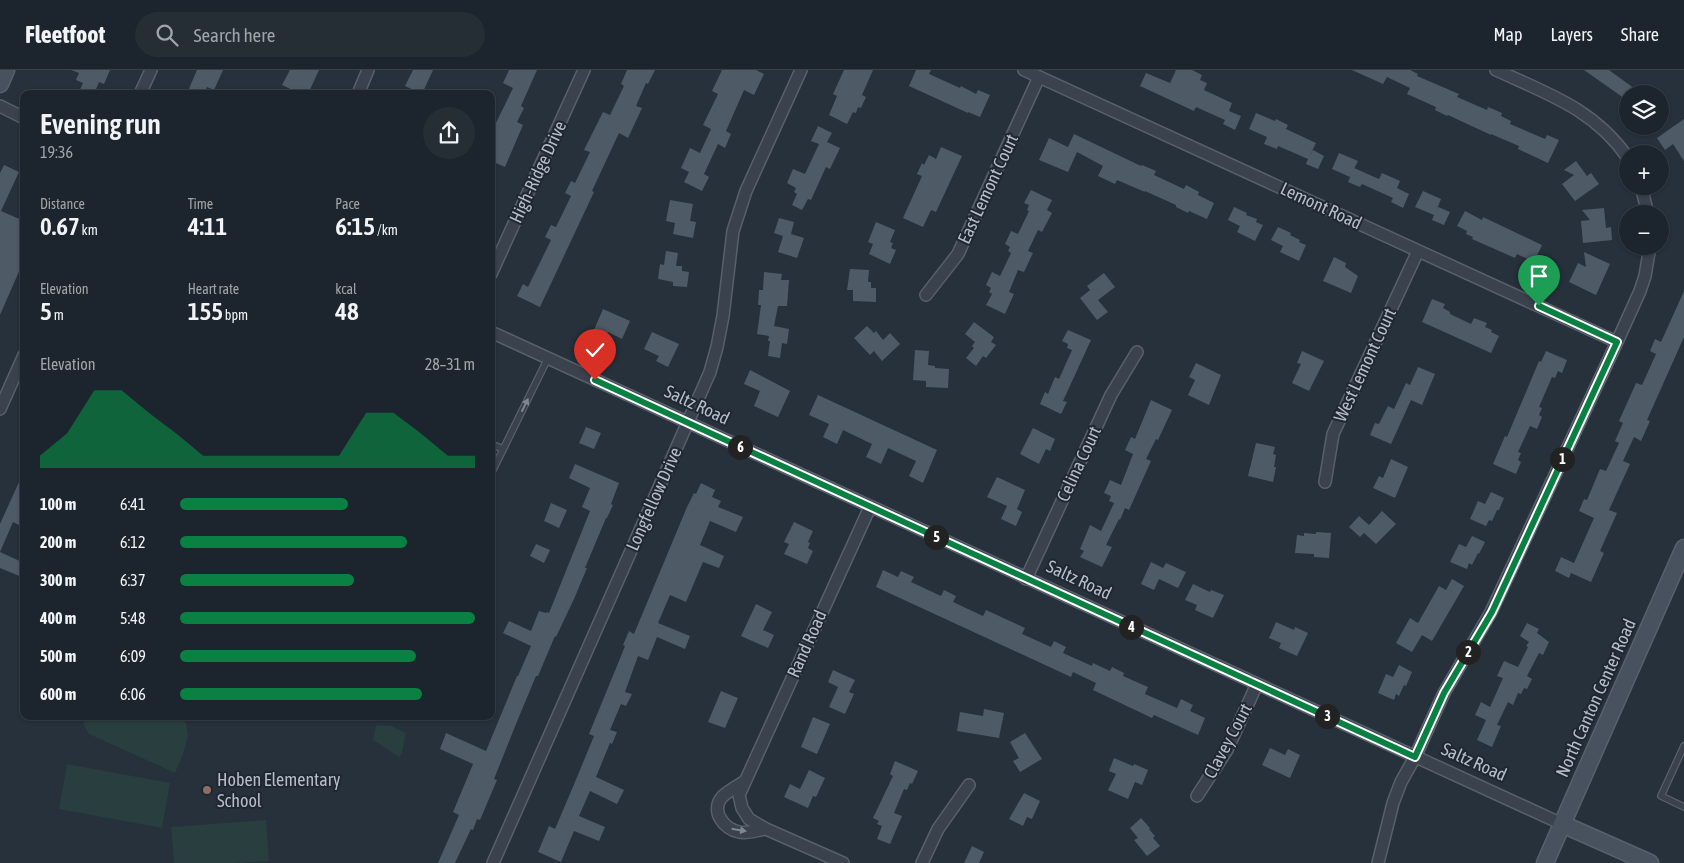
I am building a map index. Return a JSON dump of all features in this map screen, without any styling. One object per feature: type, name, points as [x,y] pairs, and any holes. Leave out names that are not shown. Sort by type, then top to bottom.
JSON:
[{"type":"main road","points":[[0,84],[6,70]]},
{"type":"main road","name":"North Canton Center Road","points":[[1545,863],[1684,548]]},
{"type":"main road","name":"Saltz Road","points":[[1562,824],[1650,863]]},
{"type":"street","points":[[142,90],[151,70]]},
{"type":"street","points":[[360,90],[368,70]]},
{"type":"street","name":"High-Ridge Drive","points":[[495,265],[584,70]]},
{"type":"street","name":"Longfellow Drive","points":[[493,863],[710,372],[717,347],[733,231],[746,191],[801,70]]},
{"type":"street","name":"Lemont Road","points":[[1024,70],[1617,342]]},
{"type":"street","points":[[1496,70],[1561,100],[1589,116],[1611,136],[1619,146]]},
{"type":"street","name":"East Lemont Court","points":[[926,295],[958,254],[1040,77]]},
{"type":"street","points":[[0,106],[20,116]]},
{"type":"street","name":"West Lemont Court","points":[[1325,482],[1333,434],[1418,251]]},
{"type":"street","points":[[1378,863],[1393,803],[1401,782],[1415,757],[1444,693],[1492,612],[1640,291],[1648,255]]},
{"type":"street","name":"Saltz Road","points":[[495,334],[1562,824]]},
{"type":"street","name":"Celina Court","points":[[1026,578],[1111,395],[1137,352]]},
{"type":"street","points":[[0,410],[20,364]]},
{"type":"street","name":"Rand Road","points":[[766,829],[749,819],[742,808],[739,796],[870,507]]},
{"type":"street","name":"Clavey Court","points":[[1197,796],[1227,750],[1257,684]]},
{"type":"street","points":[[745,782],[722,798],[718,807],[718,816],[725,826],[740,832],[766,829],[843,863]]},
{"type":"street","points":[[922,863],[938,829],[969,785]]},
{"type":"lane","points":[[495,466],[548,358]]},
{"type":"lane","points":[[495,446],[503,449]]},
{"type":"lane","points":[[1684,746],[1661,796],[1684,807]]},
{"type":"green space","points":[[85,720],[186,720],[188,736],[175,773],[89,734],[83,723]]},
{"type":"green space","points":[[376,725],[391,726],[406,733],[402,753],[399,757],[373,740]]},
{"type":"green space","points":[[67,764],[170,783],[162,828],[59,809]]},
{"type":"green space","points":[[266,820],[269,861],[174,863],[171,827]]},
{"type":"building","points":[[71,70],[110,70],[104,84],[99,82],[96,90],[80,90],[83,83],[76,80],[79,73]]},
{"type":"building","points":[[197,70],[223,70],[214,90],[207,87],[206,90],[188,90]]},
{"type":"building","points":[[290,70],[319,70],[310,90],[293,90],[282,85]]},
{"type":"building","points":[[413,70],[433,70],[424,90],[414,90],[405,86]]},
{"type":"building","points":[[509,70],[537,70],[521,106],[524,108],[517,122],[523,125],[505,167],[495,163],[495,125],[513,88],[503,83]]},
{"type":"building","points":[[627,70],[655,70],[648,84],[646,83],[636,106],[642,108],[628,138],[619,133],[592,191],[594,192],[540,307],[517,296],[523,284],[528,287],[551,240],[545,237],[551,225],[556,227],[571,196],[565,193],[571,181],[575,183],[590,152],[584,150],[603,112],[610,115],[624,86],[621,84]]},
{"type":"building","points":[[722,70],[756,70],[764,74],[754,95],[744,90],[726,131],[731,134],[725,148],[718,144],[704,174],[709,177],[702,191],[684,182],[689,172],[681,168],[690,148],[700,153],[711,129],[703,125],[718,94],[712,91]]},
{"type":"building","points":[[844,70],[873,70],[862,95],[866,97],[861,108],[858,107],[856,113],[853,112],[847,124],[829,115],[837,96],[833,94]]},
{"type":"building","points":[[916,70],[931,70],[929,74],[960,88],[961,86],[976,94],[978,90],[990,95],[980,117],[909,86]]},
{"type":"building","points":[[1176,70],[1192,70],[1202,75],[1200,80],[1207,83],[1204,90],[1232,103],[1229,111],[1241,116],[1235,130],[1223,124],[1225,120],[1196,107],[1194,111],[1140,86],[1146,73],[1170,83]]},
{"type":"building","points":[[1352,70],[1410,70],[1418,74],[1417,76],[1459,94],[1457,97],[1487,110],[1488,107],[1502,113],[1501,116],[1511,121],[1510,124],[1545,139],[1547,135],[1559,140],[1548,163],[1518,149],[1519,146],[1435,110],[1436,107],[1407,94],[1410,88],[1387,77],[1383,84]]},
{"type":"building","points":[[1584,70],[1609,70],[1630,85],[1619,85],[1619,95]]},
{"type":"building","points":[[1256,113],[1288,125],[1286,129],[1316,143],[1309,157],[1313,150],[1324,156],[1318,169],[1306,164],[1308,159],[1278,146],[1277,149],[1264,144],[1267,137],[1249,129]]},
{"type":"building","points":[[1684,119],[1684,161],[1673,144],[1669,147],[1669,145],[1662,145],[1657,138],[1661,135],[1669,135],[1669,130]]},
{"type":"building","points":[[818,126],[832,133],[827,142],[840,148],[830,169],[826,167],[811,200],[808,199],[802,210],[792,205],[797,194],[794,192],[796,188],[787,183],[793,169],[805,174],[819,144],[811,141]]},
{"type":"building","points":[[1074,134],[1141,166],[1156,171],[1154,175],[1184,189],[1186,185],[1199,192],[1198,195],[1214,203],[1207,219],[1189,211],[1188,213],[1176,207],[1176,205],[1145,191],[1117,180],[1115,184],[1098,176],[1103,166],[1077,152],[1068,172],[1039,160],[1049,138],[1068,147]]},
{"type":"building","points":[[941,147],[962,156],[936,212],[931,210],[923,227],[903,218],[922,176],[917,174],[922,163],[924,165],[929,155],[936,159]]},
{"type":"building","points":[[1339,153],[1358,161],[1350,177],[1332,169]]},
{"type":"building","points":[[1576,161],[1587,176],[1591,173],[1599,184],[1575,201],[1562,184],[1574,175],[1564,170]]},
{"type":"building","points":[[4,165],[19,172],[1,211],[20,219],[20,269],[0,315],[0,173]]},
{"type":"building","points":[[1354,168],[1379,179],[1382,173],[1400,181],[1397,188],[1409,194],[1403,208],[1391,202],[1393,198],[1362,184],[1360,187],[1348,182]]},
{"type":"building","points":[[1031,190],[1052,200],[1047,210],[1052,213],[1042,232],[1038,230],[1028,251],[1033,253],[1024,272],[1018,270],[1009,292],[1014,294],[1005,314],[986,305],[992,294],[989,292],[991,288],[986,285],[992,272],[1000,276],[1011,253],[1008,251],[1010,247],[1005,244],[1011,231],[1018,234],[1029,211],[1027,210],[1029,205],[1024,203]]},
{"type":"building","points":[[1423,191],[1441,199],[1435,214],[1438,207],[1450,212],[1444,225],[1432,220],[1434,215],[1415,207]]},
{"type":"building","points":[[670,200],[693,204],[690,221],[696,222],[693,238],[673,234],[675,223],[666,221]]},
{"type":"building","points":[[1234,207],[1247,213],[1246,215],[1257,219],[1256,222],[1263,225],[1255,241],[1237,232],[1240,226],[1228,220]]},
{"type":"building","points":[[1604,208],[1606,228],[1611,227],[1612,240],[1583,243],[1581,221],[1590,220],[1582,210]]},
{"type":"building","points":[[1465,211],[1482,220],[1483,217],[1542,245],[1534,262],[1517,254],[1515,258],[1472,239],[1473,237],[1466,234],[1467,231],[1457,226]]},
{"type":"building","points":[[779,218],[794,222],[791,234],[804,238],[797,258],[778,252],[783,236],[774,233]]},
{"type":"building","points":[[876,222],[895,230],[890,242],[893,243],[891,248],[896,250],[890,264],[869,254],[873,244],[868,242]]},
{"type":"building","points":[[1278,227],[1291,233],[1290,235],[1306,245],[1299,261],[1280,252],[1283,246],[1271,240]]},
{"type":"building","points":[[666,251],[678,253],[676,266],[682,266],[682,271],[689,272],[687,287],[673,286],[673,282],[658,279],[660,264],[664,265]]},
{"type":"building","points":[[1584,252],[1610,264],[1596,295],[1569,282],[1578,263],[1586,267]]},
{"type":"building","points":[[1334,257],[1346,263],[1345,267],[1358,276],[1351,293],[1323,281]]},
{"type":"building","points":[[850,269],[869,270],[868,282],[871,282],[871,288],[876,288],[876,302],[853,301],[853,290],[847,290]]},
{"type":"building","points":[[764,272],[782,274],[781,280],[789,280],[787,306],[778,306],[774,326],[789,329],[787,344],[782,343],[780,358],[768,356],[769,336],[757,334],[761,305],[758,305],[759,290],[763,290]]},
{"type":"building","points":[[1104,273],[1115,287],[1098,300],[1108,312],[1097,320],[1080,298],[1090,290],[1087,286]]},
{"type":"building","points":[[1684,291],[1684,337],[1647,420],[1650,421],[1641,441],[1634,437],[1623,461],[1630,464],[1609,510],[1617,513],[1600,551],[1604,553],[1591,582],[1571,573],[1569,578],[1555,571],[1561,557],[1574,563],[1594,518],[1579,511],[1584,499],[1587,500],[1600,469],[1606,471],[1619,443],[1615,441],[1623,423],[1619,421],[1636,383],[1642,385],[1656,354],[1650,351],[1655,339],[1661,342]]},
{"type":"building","points":[[1432,299],[1445,304],[1443,308],[1450,312],[1450,314],[1471,324],[1474,318],[1487,323],[1485,327],[1499,336],[1491,353],[1422,322]]},
{"type":"building","points":[[603,309],[630,321],[622,339],[608,332],[605,337],[593,332]]},
{"type":"building","points":[[974,322],[994,337],[991,342],[996,345],[986,358],[983,356],[976,366],[966,358],[974,348],[972,346],[975,342],[965,334]]},
{"type":"building","points":[[867,326],[874,333],[876,331],[883,340],[890,333],[900,344],[882,361],[874,351],[870,355],[854,338]]},
{"type":"building","points":[[1068,330],[1091,340],[1063,401],[1067,402],[1061,414],[1040,404],[1045,392],[1048,394],[1055,377],[1059,379],[1072,350],[1067,348],[1068,344],[1062,341]]},
{"type":"building","points":[[652,332],[679,344],[668,367],[656,361],[659,356],[644,349]]},
{"type":"building","points":[[915,350],[929,351],[928,365],[935,366],[935,368],[949,369],[948,388],[926,387],[926,381],[913,380]]},
{"type":"building","points":[[1302,351],[1324,361],[1309,391],[1292,383],[1301,364],[1297,363]]},
{"type":"building","points":[[1546,351],[1567,360],[1562,373],[1558,371],[1555,378],[1552,377],[1539,407],[1542,408],[1539,415],[1542,417],[1537,429],[1530,426],[1518,452],[1521,453],[1518,460],[1521,462],[1516,474],[1493,464],[1505,436],[1507,437],[1539,361],[1541,362]]},
{"type":"building","points":[[1196,363],[1221,375],[1209,405],[1188,395],[1195,380],[1189,377]]},
{"type":"building","points":[[1418,367],[1435,374],[1422,405],[1411,400],[1391,444],[1370,435],[1375,423],[1379,424],[1388,406],[1394,409],[1406,383],[1410,385]]},
{"type":"building","points":[[750,370],[790,391],[778,417],[754,406],[760,391],[744,384]]},
{"type":"building","points":[[818,395],[937,450],[923,483],[909,476],[916,461],[888,448],[881,464],[866,457],[872,444],[843,430],[837,444],[823,437],[829,424],[809,415]]},
{"type":"building","points":[[1151,400],[1172,410],[1158,440],[1156,439],[1146,459],[1151,461],[1129,510],[1125,508],[1106,545],[1112,547],[1102,567],[1080,557],[1084,551],[1080,549],[1090,525],[1101,531],[1114,503],[1109,501],[1111,496],[1104,493],[1110,480],[1121,485],[1133,454],[1125,450],[1131,437],[1135,439]]},
{"type":"building","points":[[586,427],[601,433],[594,449],[579,443]]},
{"type":"building","points":[[1033,428],[1055,439],[1050,451],[1046,449],[1039,464],[1020,454]]},
{"type":"building","points":[[1256,443],[1275,447],[1273,454],[1276,455],[1274,467],[1276,467],[1273,482],[1248,476]]},
{"type":"building","points":[[1391,459],[1408,467],[1395,498],[1373,488],[1379,476],[1383,478]]},
{"type":"building","points":[[575,464],[619,483],[611,504],[613,505],[585,568],[587,568],[574,599],[555,636],[538,676],[536,676],[494,779],[497,780],[480,820],[477,819],[473,830],[471,829],[455,863],[438,863],[459,815],[453,812],[473,764],[440,749],[446,733],[486,751],[531,646],[503,633],[509,621],[531,631],[539,611],[549,613],[590,511],[582,507],[590,488],[569,478]]},
{"type":"building","points":[[997,477],[1025,490],[1017,509],[1022,512],[1016,526],[1001,519],[1007,506],[987,497]]},
{"type":"building","points":[[20,480],[20,523],[19,525],[13,522],[0,552],[0,524]]},
{"type":"building","points":[[701,483],[715,490],[712,497],[721,501],[718,507],[743,517],[736,532],[710,521],[700,545],[724,556],[719,568],[703,562],[686,602],[670,595],[658,623],[690,636],[685,649],[657,637],[648,660],[638,656],[625,692],[632,694],[626,706],[621,704],[610,730],[617,732],[612,744],[610,743],[596,777],[624,790],[617,804],[590,791],[579,816],[605,827],[599,841],[574,831],[561,862],[538,852],[549,826],[555,829],[594,736],[589,734],[625,646],[623,645],[629,631],[634,634],[687,507]]},
{"type":"building","points":[[1491,492],[1504,498],[1492,521],[1489,520],[1486,526],[1470,519],[1478,501],[1485,504]]},
{"type":"building","points":[[551,503],[567,510],[559,528],[544,521]]},
{"type":"building","points":[[1382,511],[1396,524],[1376,544],[1364,533],[1360,537],[1349,527],[1359,516],[1369,525]]},
{"type":"building","points":[[794,522],[813,531],[808,542],[810,543],[808,548],[813,551],[807,564],[784,554],[789,544],[784,542]]},
{"type":"building","points":[[1316,532],[1331,533],[1329,558],[1314,557],[1314,554],[1295,553],[1297,535],[1304,536],[1304,533],[1316,534]]},
{"type":"building","points":[[1472,536],[1485,542],[1472,565],[1469,563],[1467,569],[1450,562],[1459,544],[1466,547]]},
{"type":"building","points":[[536,544],[550,550],[544,563],[530,556]]},
{"type":"building","points":[[0,552],[20,561],[20,576],[0,568]]},
{"type":"building","points":[[1151,562],[1163,568],[1166,563],[1186,572],[1178,588],[1159,579],[1154,590],[1141,584]]},
{"type":"building","points":[[883,570],[898,577],[901,571],[914,577],[911,582],[941,596],[944,590],[956,596],[953,602],[983,616],[986,610],[1025,628],[1022,634],[1051,647],[1054,641],[1066,647],[1063,653],[1092,666],[1093,663],[1110,671],[1112,667],[1124,673],[1123,676],[1148,687],[1145,694],[1177,708],[1181,699],[1193,705],[1190,711],[1205,718],[1198,735],[1154,715],[1152,718],[1093,690],[1096,683],[1073,672],[1071,677],[876,587]]},
{"type":"building","points":[[1452,579],[1464,586],[1432,641],[1422,635],[1412,652],[1396,643],[1410,618],[1418,623],[1439,586],[1446,590]]},
{"type":"building","points":[[1193,584],[1210,592],[1211,590],[1224,595],[1213,618],[1195,610],[1197,605],[1185,600]]},
{"type":"building","points":[[756,604],[772,612],[763,630],[774,635],[768,648],[741,636]]},
{"type":"building","points":[[1276,622],[1294,630],[1295,627],[1308,633],[1297,656],[1279,648],[1281,643],[1269,638]]},
{"type":"building","points":[[1527,623],[1539,629],[1537,633],[1549,642],[1543,655],[1539,653],[1527,676],[1532,679],[1527,689],[1524,688],[1521,694],[1518,693],[1513,705],[1508,702],[1497,725],[1501,726],[1492,747],[1477,740],[1486,720],[1475,715],[1481,702],[1490,707],[1503,678],[1497,676],[1504,661],[1518,667],[1528,647],[1526,646],[1529,642],[1520,636]]},
{"type":"building","points":[[1399,665],[1412,672],[1406,686],[1404,685],[1399,696],[1396,694],[1394,700],[1378,693],[1386,674],[1393,677]]},
{"type":"building","points":[[833,670],[855,680],[849,692],[854,694],[845,714],[829,707],[838,687],[828,682]]},
{"type":"building","points":[[721,691],[738,698],[725,728],[708,722]]},
{"type":"building","points":[[984,709],[1004,713],[999,738],[957,731],[960,712],[983,716]]},
{"type":"building","points":[[813,717],[830,724],[817,754],[801,747]]},
{"type":"building","points":[[1025,733],[1042,759],[1020,772],[1013,761],[1019,758],[1010,742]]},
{"type":"building","points":[[1270,748],[1285,755],[1288,749],[1300,755],[1290,778],[1262,765]]},
{"type":"building","points":[[1114,758],[1148,770],[1142,785],[1135,782],[1128,799],[1108,790],[1116,774],[1109,771]]},
{"type":"building","points":[[895,761],[918,771],[912,784],[910,783],[907,790],[904,789],[894,813],[902,816],[890,844],[877,839],[882,826],[877,824],[879,821],[873,818],[893,776],[890,774]]},
{"type":"building","points":[[809,770],[825,778],[816,797],[813,796],[808,808],[784,797],[790,784],[800,789]]},
{"type":"building","points":[[1024,793],[1040,801],[1032,819],[1027,817],[1023,826],[1009,819]]},
{"type":"building","points":[[1141,818],[1150,828],[1155,836],[1153,838],[1160,846],[1147,856],[1134,840],[1138,838],[1130,828]]},
{"type":"building","points":[[972,846],[984,852],[979,863],[964,863]]},
{"type":"place","name":"Hoben Elementary School","points":[[207,790]]},
{"type":"route","points":[[595,380],[1415,757],[1444,693],[1492,612],[1617,342],[1539,306]]}]
